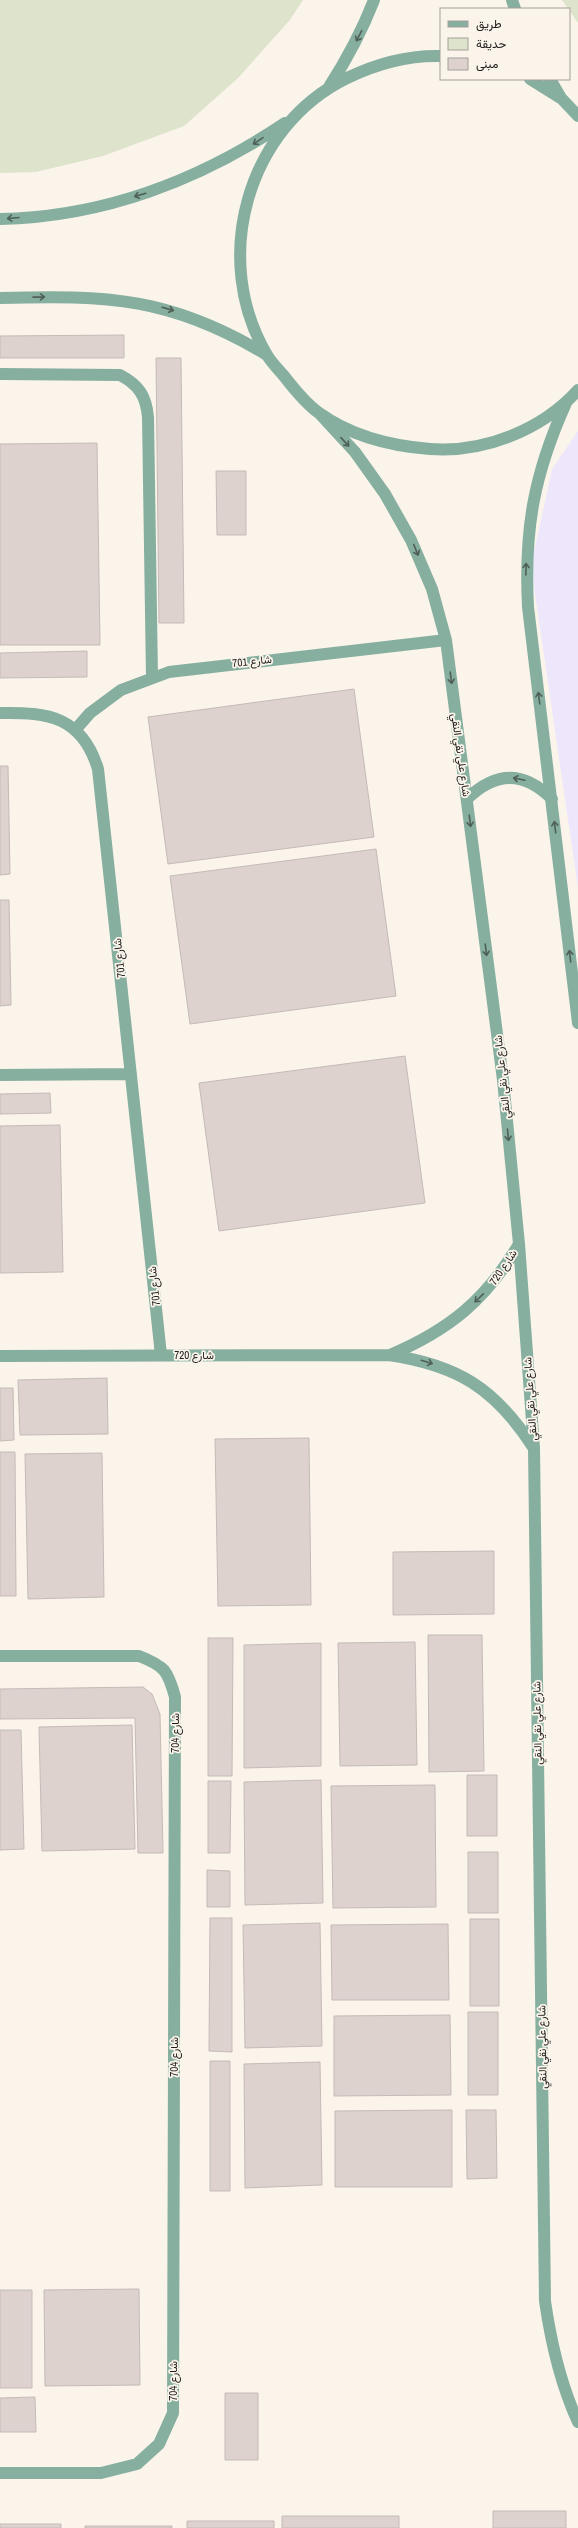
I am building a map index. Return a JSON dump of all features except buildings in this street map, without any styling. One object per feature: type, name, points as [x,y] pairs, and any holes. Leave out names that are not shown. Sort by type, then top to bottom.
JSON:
[{"type":"street","points":[[329,87],[352,51],[374,0]]},
{"type":"street","points":[[0,219],[76,210],[154,191],[202,172],[248,148],[291,119],[329,87],[373,65],[422,55],[440,56]]},
{"type":"street","points":[[532,80],[562,99]]},
{"type":"street","points":[[551,80],[562,99],[578,116]]},
{"type":"street","points":[[291,119],[262,160],[246,201],[238,258],[246,308],[267,355],[298,394],[319,413],[359,434],[401,447],[445,450],[489,443],[530,427],[567,402],[578,390]]},
{"type":"street","points":[[0,298],[91,297],[128,301],[165,308],[201,320],[234,335],[267,355]]},
{"type":"street","points":[[0,374],[120,375],[132,381],[142,391],[147,403],[148,417],[152,677]]},
{"type":"street","points":[[567,402],[551,438],[539,476],[530,514],[527,545],[528,607],[578,1023]]},
{"type":"street","name":"شارع علي نقي النقي","points":[[319,413],[355,452],[385,494],[411,540],[432,589],[446,640],[467,798],[503,1080],[519,1244],[534,1448],[545,2301],[550,2337],[559,2372],[578,2422]]},
{"type":"street","name":"شارع 701","points":[[76,729],[107,700],[121,690],[152,677],[187,669],[446,640]]},
{"type":"street","name":"شارع 701","points":[[0,713],[42,714],[59,719],[76,729],[93,753],[98,769],[161,1355]]},
{"type":"street","points":[[467,798],[478,788],[491,780],[506,777],[519,778],[532,782],[552,799]]},
{"type":"street","points":[[0,1075],[131,1074]]},
{"type":"street","name":"شارع 720","points":[[388,1355],[435,1334],[465,1312],[490,1286],[519,1244]]},
{"type":"street","name":"شارع 720","points":[[0,1356],[388,1355],[418,1360],[447,1368],[473,1383],[497,1401],[518,1423],[534,1448]]},
{"type":"street","name":"شارع 704","points":[[0,1656],[139,1656],[159,1664],[169,1676],[175,1697],[175,1713],[173,2413],[159,2444],[137,2464],[101,2473],[0,2473]]},
{"type":"shaded area","points":[[578,431],[578,888],[531,566],[552,469]]},
{"type":"green space","points":[[0,0],[303,0],[289,21],[238,78],[184,126],[103,156],[36,172],[0,173]]},
{"type":"green space","points":[[562,0],[578,0],[578,23],[570,12],[570,8],[568,8]]}]
